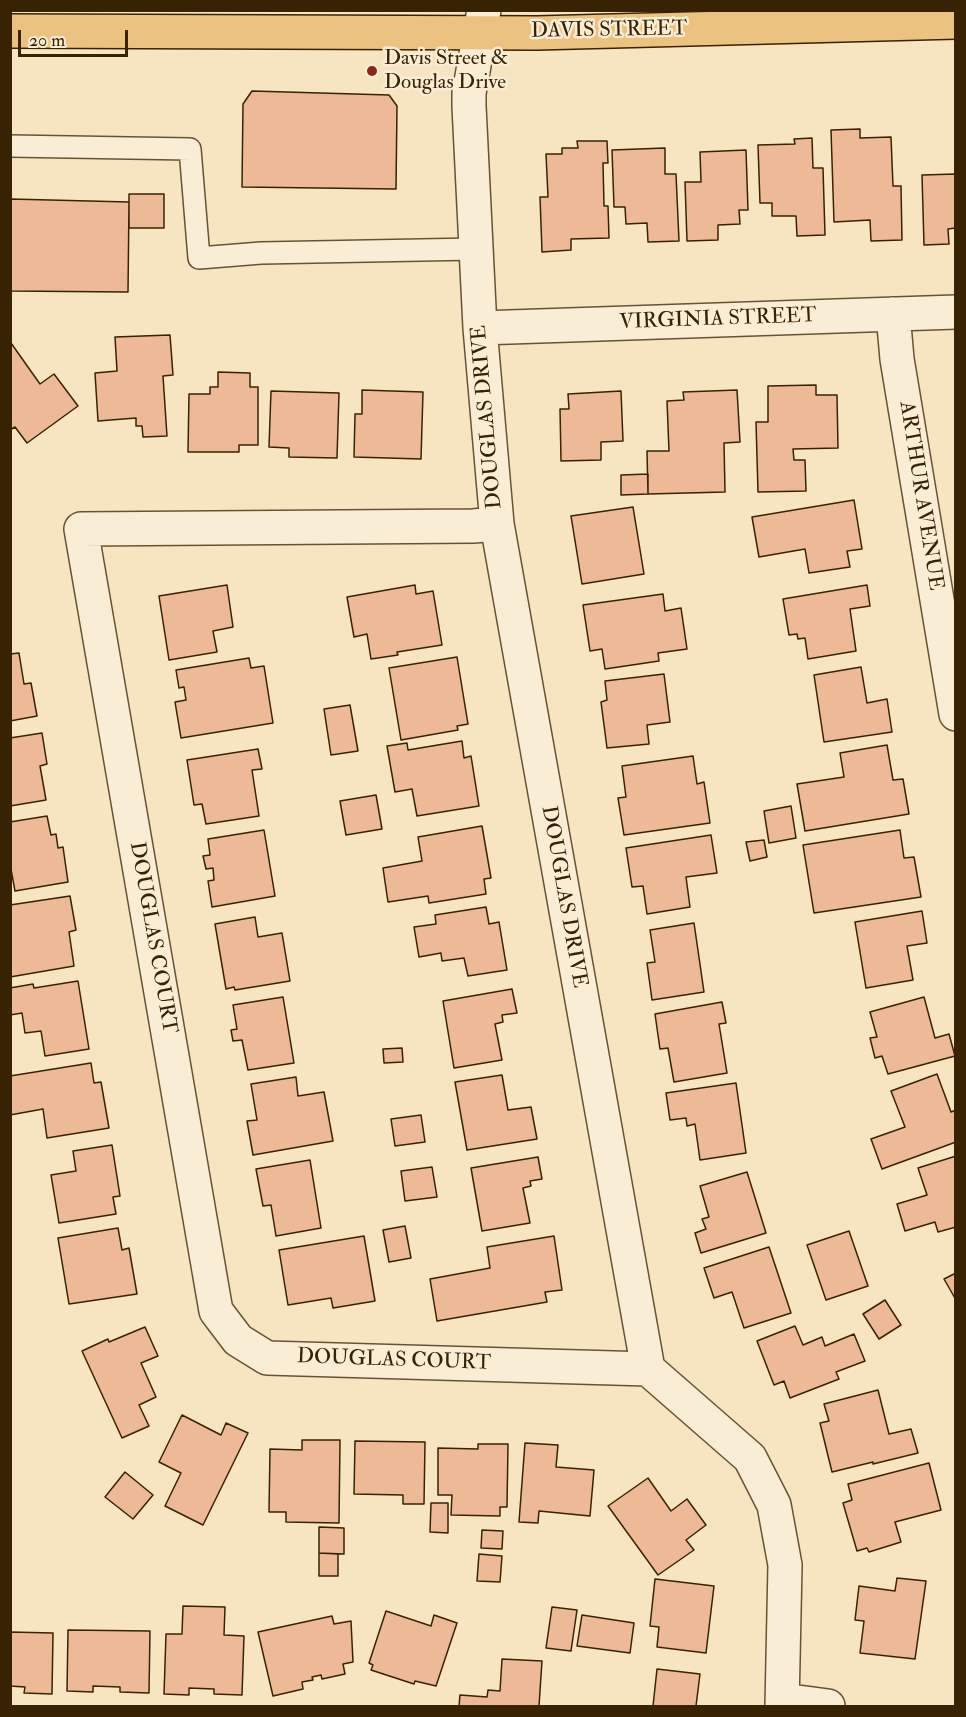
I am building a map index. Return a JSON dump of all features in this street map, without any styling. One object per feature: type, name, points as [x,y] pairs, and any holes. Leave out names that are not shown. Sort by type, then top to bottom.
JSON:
[{"type":"main road","name":"DAVIS STREET","points":[[10,31],[482,22],[956,22]]},
{"type":"street","name":"DOUGLAS DRIVE","points":[[482,22],[469,93],[475,249],[496,524],[648,1369]]},
{"type":"street","name":"VIRGINIA STREET","points":[[480,328],[956,312]]},
{"type":"street","name":"ARTHUR AVENUE","points":[[893,314],[897,359],[956,714]]},
{"type":"street","name":"DOUGLAS COURT","points":[[496,524],[81,529],[216,1311],[238,1340],[267,1358],[648,1369]]},
{"type":"street","points":[[648,1369],[750,1458],[774,1505],[785,1565],[782,1703],[828,1707]]},
{"type":"lane","points":[[10,146],[190,150],[199,258],[261,253],[475,249]]},
{"type":"building","points":[[252,91],[389,95],[397,106],[396,189],[242,187],[243,104]]},
{"type":"building","points":[[860,129],[860,138],[891,137],[893,186],[901,186],[902,240],[871,241],[870,220],[834,222],[831,130]]},
{"type":"building","points":[[812,138],[813,168],[823,168],[825,235],[797,236],[796,216],[772,216],[772,203],[760,203],[758,145],[795,144],[794,139]]},
{"type":"building","points":[[577,141],[607,141],[608,163],[603,163],[604,206],[608,206],[609,238],[571,239],[571,250],[542,252],[540,197],[548,197],[546,154],[562,154],[562,148],[578,148]]},
{"type":"building","points":[[665,148],[665,174],[676,174],[679,241],[648,242],[647,223],[626,224],[625,207],[614,207],[612,150]]},
{"type":"building","points":[[746,150],[748,210],[739,210],[740,224],[718,225],[718,240],[687,241],[685,182],[701,182],[700,152]]},
{"type":"building","points":[[956,174],[955,228],[948,229],[949,244],[924,245],[922,175]]},
{"type":"building","points":[[129,194],[164,194],[164,228],[129,228]]},
{"type":"building","points":[[10,199],[129,202],[128,292],[10,291]]},
{"type":"building","points":[[170,335],[173,375],[163,376],[167,436],[143,437],[142,426],[136,426],[136,418],[98,421],[95,373],[117,371],[115,337]]},
{"type":"building","points":[[11,343],[40,384],[54,374],[78,406],[27,443],[15,427],[10,430]]},
{"type":"building","points":[[218,372],[250,373],[250,387],[258,387],[258,445],[239,445],[239,452],[188,452],[189,394],[210,394],[210,387],[218,387]]},
{"type":"building","points":[[816,385],[816,395],[837,395],[838,448],[793,449],[794,460],[805,460],[806,491],[758,492],[756,422],[768,422],[768,386]]},
{"type":"building","points":[[362,390],[423,392],[421,459],[354,457],[355,414],[362,414]]},
{"type":"building","points":[[737,390],[740,442],[724,443],[725,492],[648,494],[647,451],[669,451],[667,401],[684,400],[683,392]]},
{"type":"building","points":[[271,391],[339,393],[337,458],[289,457],[289,448],[269,447]]},
{"type":"building","points":[[621,391],[623,441],[601,442],[601,460],[561,461],[560,409],[569,409],[568,394]]},
{"type":"building","points":[[648,474],[648,494],[621,495],[621,475]]},
{"type":"building","points":[[854,500],[862,549],[847,551],[850,567],[809,573],[805,549],[759,557],[752,517]]},
{"type":"building","points":[[633,507],[644,574],[582,584],[571,516]]},
{"type":"building","points":[[227,585],[233,627],[213,631],[217,652],[169,660],[159,596]]},
{"type":"building","points":[[415,585],[416,594],[433,591],[442,645],[397,652],[398,655],[371,659],[367,634],[354,637],[347,597]]},
{"type":"building","points":[[867,585],[870,606],[850,609],[856,651],[808,659],[805,638],[798,639],[797,634],[789,635],[783,599]]},
{"type":"building","points":[[663,594],[665,611],[681,608],[687,649],[658,653],[659,661],[605,669],[602,649],[590,651],[583,605]]},
{"type":"building","points":[[19,653],[24,684],[31,683],[37,716],[10,721],[10,654]]},
{"type":"building","points":[[457,657],[468,724],[457,726],[458,730],[401,740],[389,668]]},
{"type":"building","points":[[249,658],[251,668],[264,666],[273,723],[181,738],[175,702],[186,700],[184,687],[179,688],[176,670]]},
{"type":"building","points":[[861,667],[867,703],[887,699],[892,732],[824,742],[814,675]]},
{"type":"building","points":[[664,674],[670,722],[647,725],[649,744],[607,748],[601,702],[607,700],[605,681]]},
{"type":"building","points":[[350,705],[358,751],[331,755],[324,709]]},
{"type":"building","points":[[42,733],[47,764],[40,766],[46,800],[10,806],[10,738]]},
{"type":"building","points":[[462,741],[464,758],[471,756],[479,806],[417,816],[412,789],[395,792],[387,746],[407,743],[408,750]]},
{"type":"building","points":[[887,745],[893,780],[903,779],[909,814],[805,831],[797,784],[844,777],[840,753]]},
{"type":"building","points":[[258,749],[262,769],[252,770],[259,816],[206,824],[202,804],[194,805],[187,760]]},
{"type":"building","points":[[693,756],[697,784],[704,782],[710,823],[624,835],[618,798],[626,797],[622,766]]},
{"type":"building","points":[[376,795],[382,829],[346,835],[340,801]]},
{"type":"building","points":[[791,806],[796,838],[769,843],[764,811]]},
{"type":"building","points":[[47,816],[51,835],[56,834],[58,848],[63,847],[68,882],[15,891],[10,864],[10,822]]},
{"type":"building","points":[[482,826],[491,878],[484,879],[486,894],[429,903],[428,896],[388,902],[383,868],[422,861],[418,837]]},
{"type":"building","points":[[264,830],[275,896],[212,907],[208,881],[214,880],[213,868],[206,869],[203,856],[210,855],[208,839]]},
{"type":"building","points":[[900,830],[904,858],[914,857],[921,897],[814,913],[803,845]]},
{"type":"building","points":[[711,835],[717,873],[686,877],[690,907],[647,914],[643,886],[632,887],[626,848]]},
{"type":"building","points":[[764,840],[767,857],[750,861],[746,842]]},
{"type":"building","points":[[70,896],[76,930],[69,932],[74,966],[10,977],[10,905]]},
{"type":"building","points":[[486,907],[489,924],[499,922],[507,970],[468,976],[464,958],[442,961],[441,953],[419,957],[414,927],[436,924],[435,915]]},
{"type":"building","points":[[922,911],[927,943],[907,946],[913,980],[866,988],[855,922]]},
{"type":"building","points":[[255,917],[258,937],[282,933],[290,981],[235,990],[234,987],[226,989],[215,924]]},
{"type":"building","points":[[694,923],[704,992],[652,1000],[647,963],[655,962],[650,930]]},
{"type":"building","points":[[78,981],[89,1049],[45,1056],[41,1031],[25,1033],[22,1013],[10,1015],[10,988],[33,984],[34,988]]},
{"type":"building","points":[[512,989],[517,1013],[502,1015],[503,1022],[495,1024],[502,1060],[454,1068],[443,1001]]},
{"type":"building","points":[[283,997],[294,1063],[248,1070],[242,1040],[233,1041],[231,1030],[237,1029],[233,1005]]},
{"type":"building","points":[[924,997],[935,1038],[949,1034],[955,1056],[888,1074],[882,1056],[875,1058],[870,1038],[877,1037],[870,1012]]},
{"type":"building","points":[[722,1002],[726,1023],[719,1024],[727,1073],[674,1082],[668,1048],[660,1049],[655,1014]]},
{"type":"building","points":[[402,1048],[403,1062],[384,1063],[383,1049]]},
{"type":"building","points":[[91,1063],[94,1083],[101,1082],[109,1128],[47,1138],[43,1109],[10,1115],[10,1076]]},
{"type":"building","points":[[937,1074],[951,1112],[956,1110],[956,1142],[882,1169],[871,1139],[905,1127],[891,1091]]},
{"type":"building","points":[[502,1075],[508,1110],[531,1107],[537,1139],[467,1150],[455,1082]]},
{"type":"building","points":[[296,1077],[298,1096],[324,1092],[333,1141],[253,1155],[247,1121],[257,1120],[251,1084]]},
{"type":"building","points":[[736,1083],[746,1153],[700,1160],[695,1124],[687,1126],[686,1118],[670,1120],[666,1093]]},
{"type":"building","points":[[421,1115],[425,1142],[395,1146],[391,1119]]},
{"type":"building","points":[[112,1145],[120,1196],[113,1197],[116,1214],[59,1223],[51,1175],[76,1171],[73,1151]]},
{"type":"building","points":[[956,1156],[956,1227],[938,1232],[935,1222],[905,1231],[897,1204],[927,1195],[918,1168]]},
{"type":"building","points":[[538,1157],[542,1179],[530,1181],[531,1186],[523,1188],[530,1223],[482,1231],[471,1168]]},
{"type":"building","points":[[310,1160],[321,1228],[276,1236],[271,1205],[263,1206],[256,1169]]},
{"type":"building","points":[[432,1167],[437,1197],[405,1201],[401,1171]]},
{"type":"building","points":[[747,1172],[766,1233],[701,1253],[695,1233],[706,1229],[702,1219],[709,1217],[700,1186]]},
{"type":"building","points":[[405,1226],[411,1258],[389,1262],[383,1230]]},
{"type":"building","points":[[118,1228],[122,1250],[129,1248],[137,1294],[69,1304],[58,1238]]},
{"type":"building","points":[[849,1231],[868,1286],[826,1300],[807,1245]]},
{"type":"building","points":[[364,1236],[375,1301],[333,1308],[331,1298],[288,1305],[279,1250]]},
{"type":"building","points":[[554,1236],[562,1290],[545,1292],[547,1302],[437,1321],[430,1279],[490,1268],[487,1247]]},
{"type":"building","points":[[769,1247],[791,1313],[744,1328],[732,1292],[714,1298],[704,1268]]},
{"type":"building","points":[[956,1273],[956,1300],[944,1279]]},
{"type":"building","points":[[885,1300],[901,1325],[879,1339],[863,1314]]},
{"type":"building","points":[[795,1326],[803,1345],[822,1337],[825,1346],[854,1334],[865,1361],[836,1372],[839,1379],[790,1398],[784,1381],[774,1385],[757,1341]]},
{"type":"building","points":[[145,1327],[158,1356],[141,1363],[156,1397],[139,1405],[149,1426],[122,1438],[82,1351],[108,1339],[109,1342]]},
{"type":"building","points":[[878,1390],[889,1434],[911,1429],[918,1453],[832,1472],[820,1423],[829,1421],[824,1404]]},
{"type":"building","points":[[182,1415],[221,1435],[226,1423],[248,1433],[203,1525],[165,1506],[181,1473],[159,1462]]},
{"type":"building","points":[[302,1440],[340,1440],[339,1523],[286,1522],[286,1512],[269,1512],[270,1449],[302,1450]]},
{"type":"building","points":[[355,1441],[425,1442],[424,1504],[403,1504],[403,1495],[354,1494]]},
{"type":"building","points":[[525,1443],[558,1445],[556,1467],[594,1470],[590,1516],[539,1511],[538,1523],[519,1522]]},
{"type":"building","points":[[478,1444],[508,1444],[507,1507],[500,1507],[500,1516],[451,1515],[452,1495],[438,1495],[438,1448],[478,1449]]},
{"type":"building","points":[[929,1463],[941,1510],[895,1522],[901,1542],[869,1552],[867,1548],[857,1551],[843,1503],[852,1500],[848,1484]]},
{"type":"building","points":[[125,1472],[153,1495],[133,1519],[105,1497]]},
{"type":"building","points":[[648,1478],[671,1511],[687,1499],[706,1525],[686,1540],[694,1550],[658,1575],[608,1506]]},
{"type":"building","points":[[431,1503],[448,1503],[448,1533],[430,1532]]},
{"type":"building","points":[[319,1527],[344,1528],[344,1554],[319,1553]]},
{"type":"building","points":[[482,1530],[503,1531],[502,1549],[481,1548]]},
{"type":"building","points":[[319,1553],[338,1554],[338,1576],[319,1576]]},
{"type":"building","points":[[479,1554],[502,1556],[500,1582],[477,1581]]},
{"type":"building","points":[[897,1578],[926,1581],[915,1659],[860,1653],[864,1621],[855,1620],[859,1586],[895,1591]]},
{"type":"building","points":[[655,1579],[714,1586],[706,1653],[657,1647],[659,1627],[650,1626]]},
{"type":"building","points":[[183,1606],[225,1607],[224,1635],[244,1636],[242,1695],[214,1694],[214,1689],[189,1688],[189,1695],[164,1694],[166,1634],[182,1634]]},
{"type":"building","points":[[552,1607],[577,1610],[571,1651],[546,1648]]},
{"type":"building","points":[[386,1611],[431,1626],[434,1615],[457,1623],[436,1686],[415,1681],[414,1684],[371,1670],[373,1665],[369,1663]]},
{"type":"building","points":[[582,1615],[634,1623],[630,1653],[577,1646]]},
{"type":"building","points":[[332,1616],[334,1624],[351,1621],[353,1662],[343,1664],[345,1674],[322,1679],[321,1675],[312,1677],[313,1680],[302,1682],[303,1689],[273,1696],[258,1632]]},
{"type":"building","points":[[68,1630],[150,1631],[149,1693],[120,1692],[120,1687],[93,1686],[93,1692],[67,1691]]},
{"type":"building","points":[[10,1632],[53,1633],[52,1694],[24,1693],[25,1687],[10,1686]]},
{"type":"building","points":[[502,1659],[542,1661],[539,1706],[459,1706],[460,1695],[487,1697],[488,1690],[500,1691]]},
{"type":"building","points":[[657,1669],[700,1674],[696,1706],[653,1706]]},
{"type":"place","name":"Davis Street & Douglas Drive","points":[[372,71]]}]
